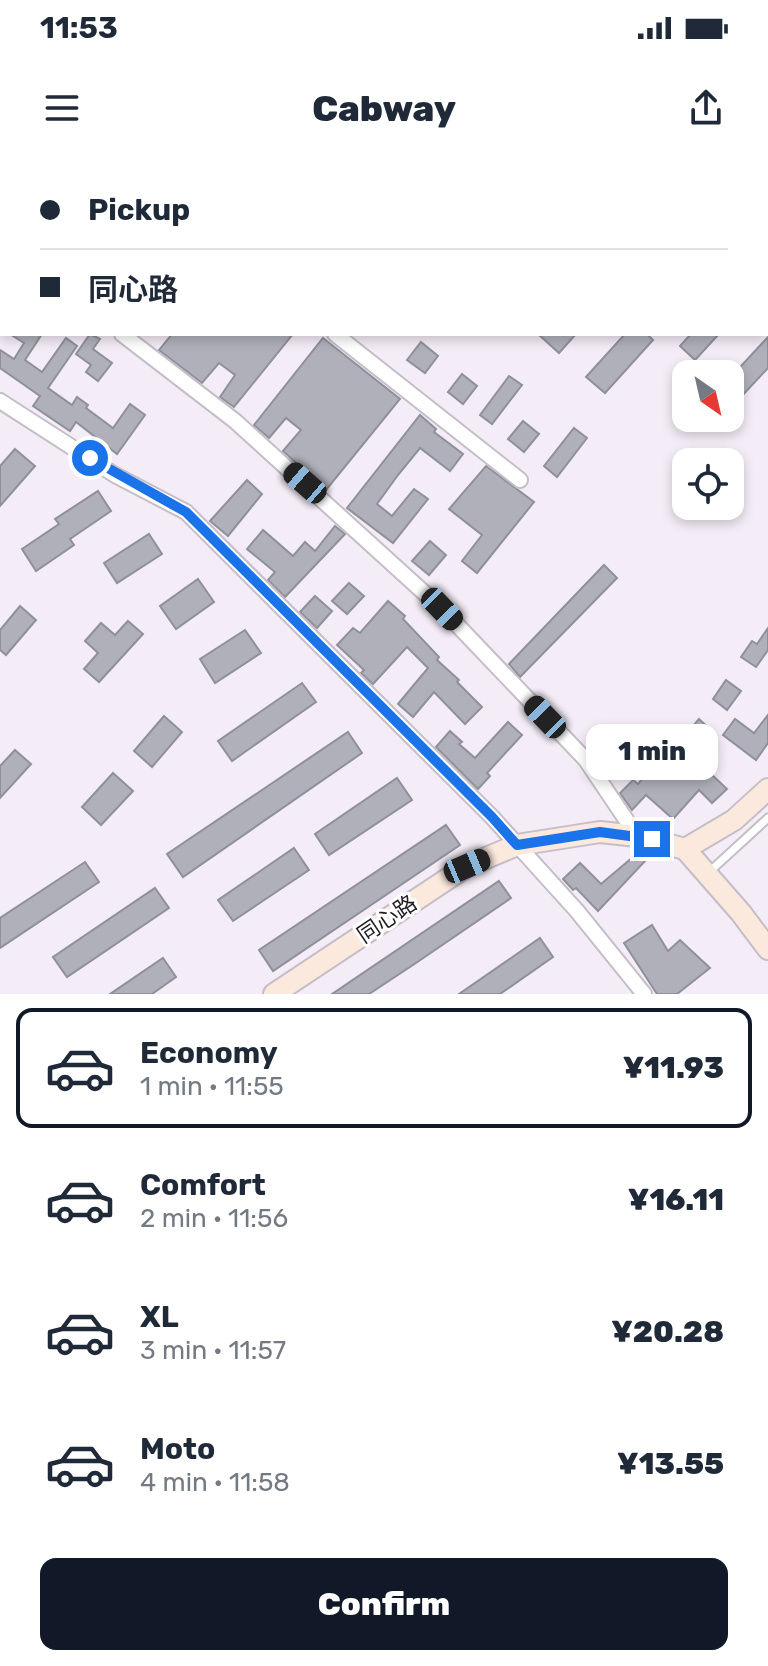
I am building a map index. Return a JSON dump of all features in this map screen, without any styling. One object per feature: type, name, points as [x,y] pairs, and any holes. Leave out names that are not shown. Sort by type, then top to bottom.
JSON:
[{"type":"street","points":[[125,336],[235,421],[442,609],[586,760],[637,836]]},
{"type":"street","points":[[338,336],[520,480]]},
{"type":"street","points":[[0,401],[115,475],[186,512],[492,817],[577,911],[644,994]]},
{"type":"street","points":[[768,789],[734,820],[685,849],[768,949]]},
{"type":"street","name":"同心路","points":[[274,994],[467,866],[517,845],[600,832],[637,836],[685,849]]},
{"type":"lane","points":[[708,873],[768,818]]},
{"type":"building","points":[[13,336],[41,336],[25,360],[42,372],[66,338],[77,346],[48,388],[72,405],[77,397],[88,405],[86,408],[113,428],[130,404],[145,415],[117,454],[76,422],[70,431],[33,406],[40,396],[0,368],[0,350],[14,359],[24,343]]},
{"type":"building","points":[[89,336],[94,336],[100,339],[93,349],[112,363],[98,381],[86,372],[91,365],[76,354]]},
{"type":"building","points":[[170,336],[291,336],[234,407],[220,397],[235,375],[219,363],[202,383],[159,350]]},
{"type":"building","points":[[540,336],[574,336],[559,353]]},
{"type":"building","points":[[623,336],[649,336],[653,340],[605,393],[586,377]]},
{"type":"building","points":[[689,336],[717,336],[695,360],[680,346]]},
{"type":"building","points":[[768,337],[768,368],[744,394],[744,363]]},
{"type":"building","points":[[323,338],[400,399],[326,490],[283,451],[301,430],[286,418],[269,438],[254,425]]},
{"type":"building","points":[[421,342],[438,356],[425,373],[407,360]]},
{"type":"building","points":[[462,374],[477,386],[463,404],[448,392]]},
{"type":"building","points":[[509,376],[522,385],[492,424],[480,415]]},
{"type":"building","points":[[420,415],[436,429],[434,432],[463,454],[450,471],[420,448],[398,475],[377,504],[392,516],[414,489],[428,499],[393,543],[347,508]]},
{"type":"building","points":[[523,421],[539,434],[524,452],[508,439]]},
{"type":"building","points":[[574,428],[587,438],[557,477],[544,466]]},
{"type":"building","points":[[15,449],[35,466],[0,506],[0,466]]},
{"type":"building","points":[[486,466],[534,502],[477,573],[462,561],[482,535],[449,509]]},
{"type":"building","points":[[247,480],[262,494],[228,536],[210,521]]},
{"type":"building","points":[[98,491],[111,511],[70,539],[74,545],[36,571],[22,549],[59,524],[55,519]]},
{"type":"building","points":[[335,526],[345,534],[285,597],[268,580],[275,572],[247,549],[263,530],[293,556],[305,542],[315,551]]},
{"type":"building","points":[[149,534],[162,554],[117,583],[104,563]]},
{"type":"building","points":[[430,541],[446,555],[429,575],[412,561]]},
{"type":"building","points":[[604,565],[617,578],[520,677],[509,664]]},
{"type":"building","points":[[198,579],[214,602],[176,629],[160,606]]},
{"type":"building","points":[[349,583],[364,596],[347,614],[332,601]]},
{"type":"building","points":[[315,596],[332,611],[317,628],[300,612]]},
{"type":"building","points":[[388,601],[405,616],[403,619],[439,657],[437,660],[482,707],[465,724],[434,692],[413,717],[398,704],[428,668],[407,647],[373,684],[361,673],[364,670],[337,645],[353,628],[360,633]]},
{"type":"building","points":[[20,606],[36,620],[6,655],[0,650],[0,630]]},
{"type":"building","points":[[128,621],[143,634],[99,682],[84,669],[98,653],[85,641],[101,623],[115,635]]},
{"type":"building","points":[[768,628],[768,650],[756,667],[741,657],[752,641],[757,644]]},
{"type":"building","points":[[245,630],[261,653],[215,683],[200,659]]},
{"type":"building","points":[[726,680],[741,691],[727,710],[713,699]]},
{"type":"building","points":[[302,683],[316,702],[232,761],[218,741]]},
{"type":"building","points":[[768,715],[768,743],[756,760],[723,735],[735,719],[754,733]]},
{"type":"building","points":[[164,716],[182,732],[152,767],[134,751]]},
{"type":"building","points":[[699,719],[713,732],[692,756],[727,789],[712,803],[699,790],[673,819],[646,795],[632,810],[620,793],[633,780],[638,784],[673,743],[676,746]]},
{"type":"building","points":[[508,722],[522,735],[487,773],[490,776],[478,789],[436,747],[450,731],[475,758]]},
{"type":"building","points":[[348,732],[362,753],[183,877],[167,854]]},
{"type":"building","points":[[15,750],[31,764],[0,798],[0,766]]},
{"type":"building","points":[[113,773],[133,791],[101,825],[82,807]]},
{"type":"building","points":[[397,778],[412,800],[329,855],[315,834]]},
{"type":"building","points":[[446,825],[460,845],[273,971],[259,950]]},
{"type":"building","points":[[294,848],[309,870],[233,921],[218,900]]},
{"type":"building","points":[[639,852],[646,860],[598,911],[563,879],[580,863],[601,884]]},
{"type":"building","points":[[85,862],[99,882],[0,948],[0,918]]},
{"type":"building","points":[[499,881],[511,898],[413,965],[369,994],[332,994]]},
{"type":"building","points":[[155,888],[169,908],[67,977],[53,957]]},
{"type":"building","points":[[652,925],[668,951],[680,940],[710,968],[677,994],[657,994],[624,943]]},
{"type":"building","points":[[540,938],[553,957],[500,994],[459,994]]},
{"type":"building","points":[[163,958],[176,977],[152,994],[110,994]]},
{"type":"route","points":[[90,458],[115,475],[186,512],[517,845],[600,832],[652,839]]}]
